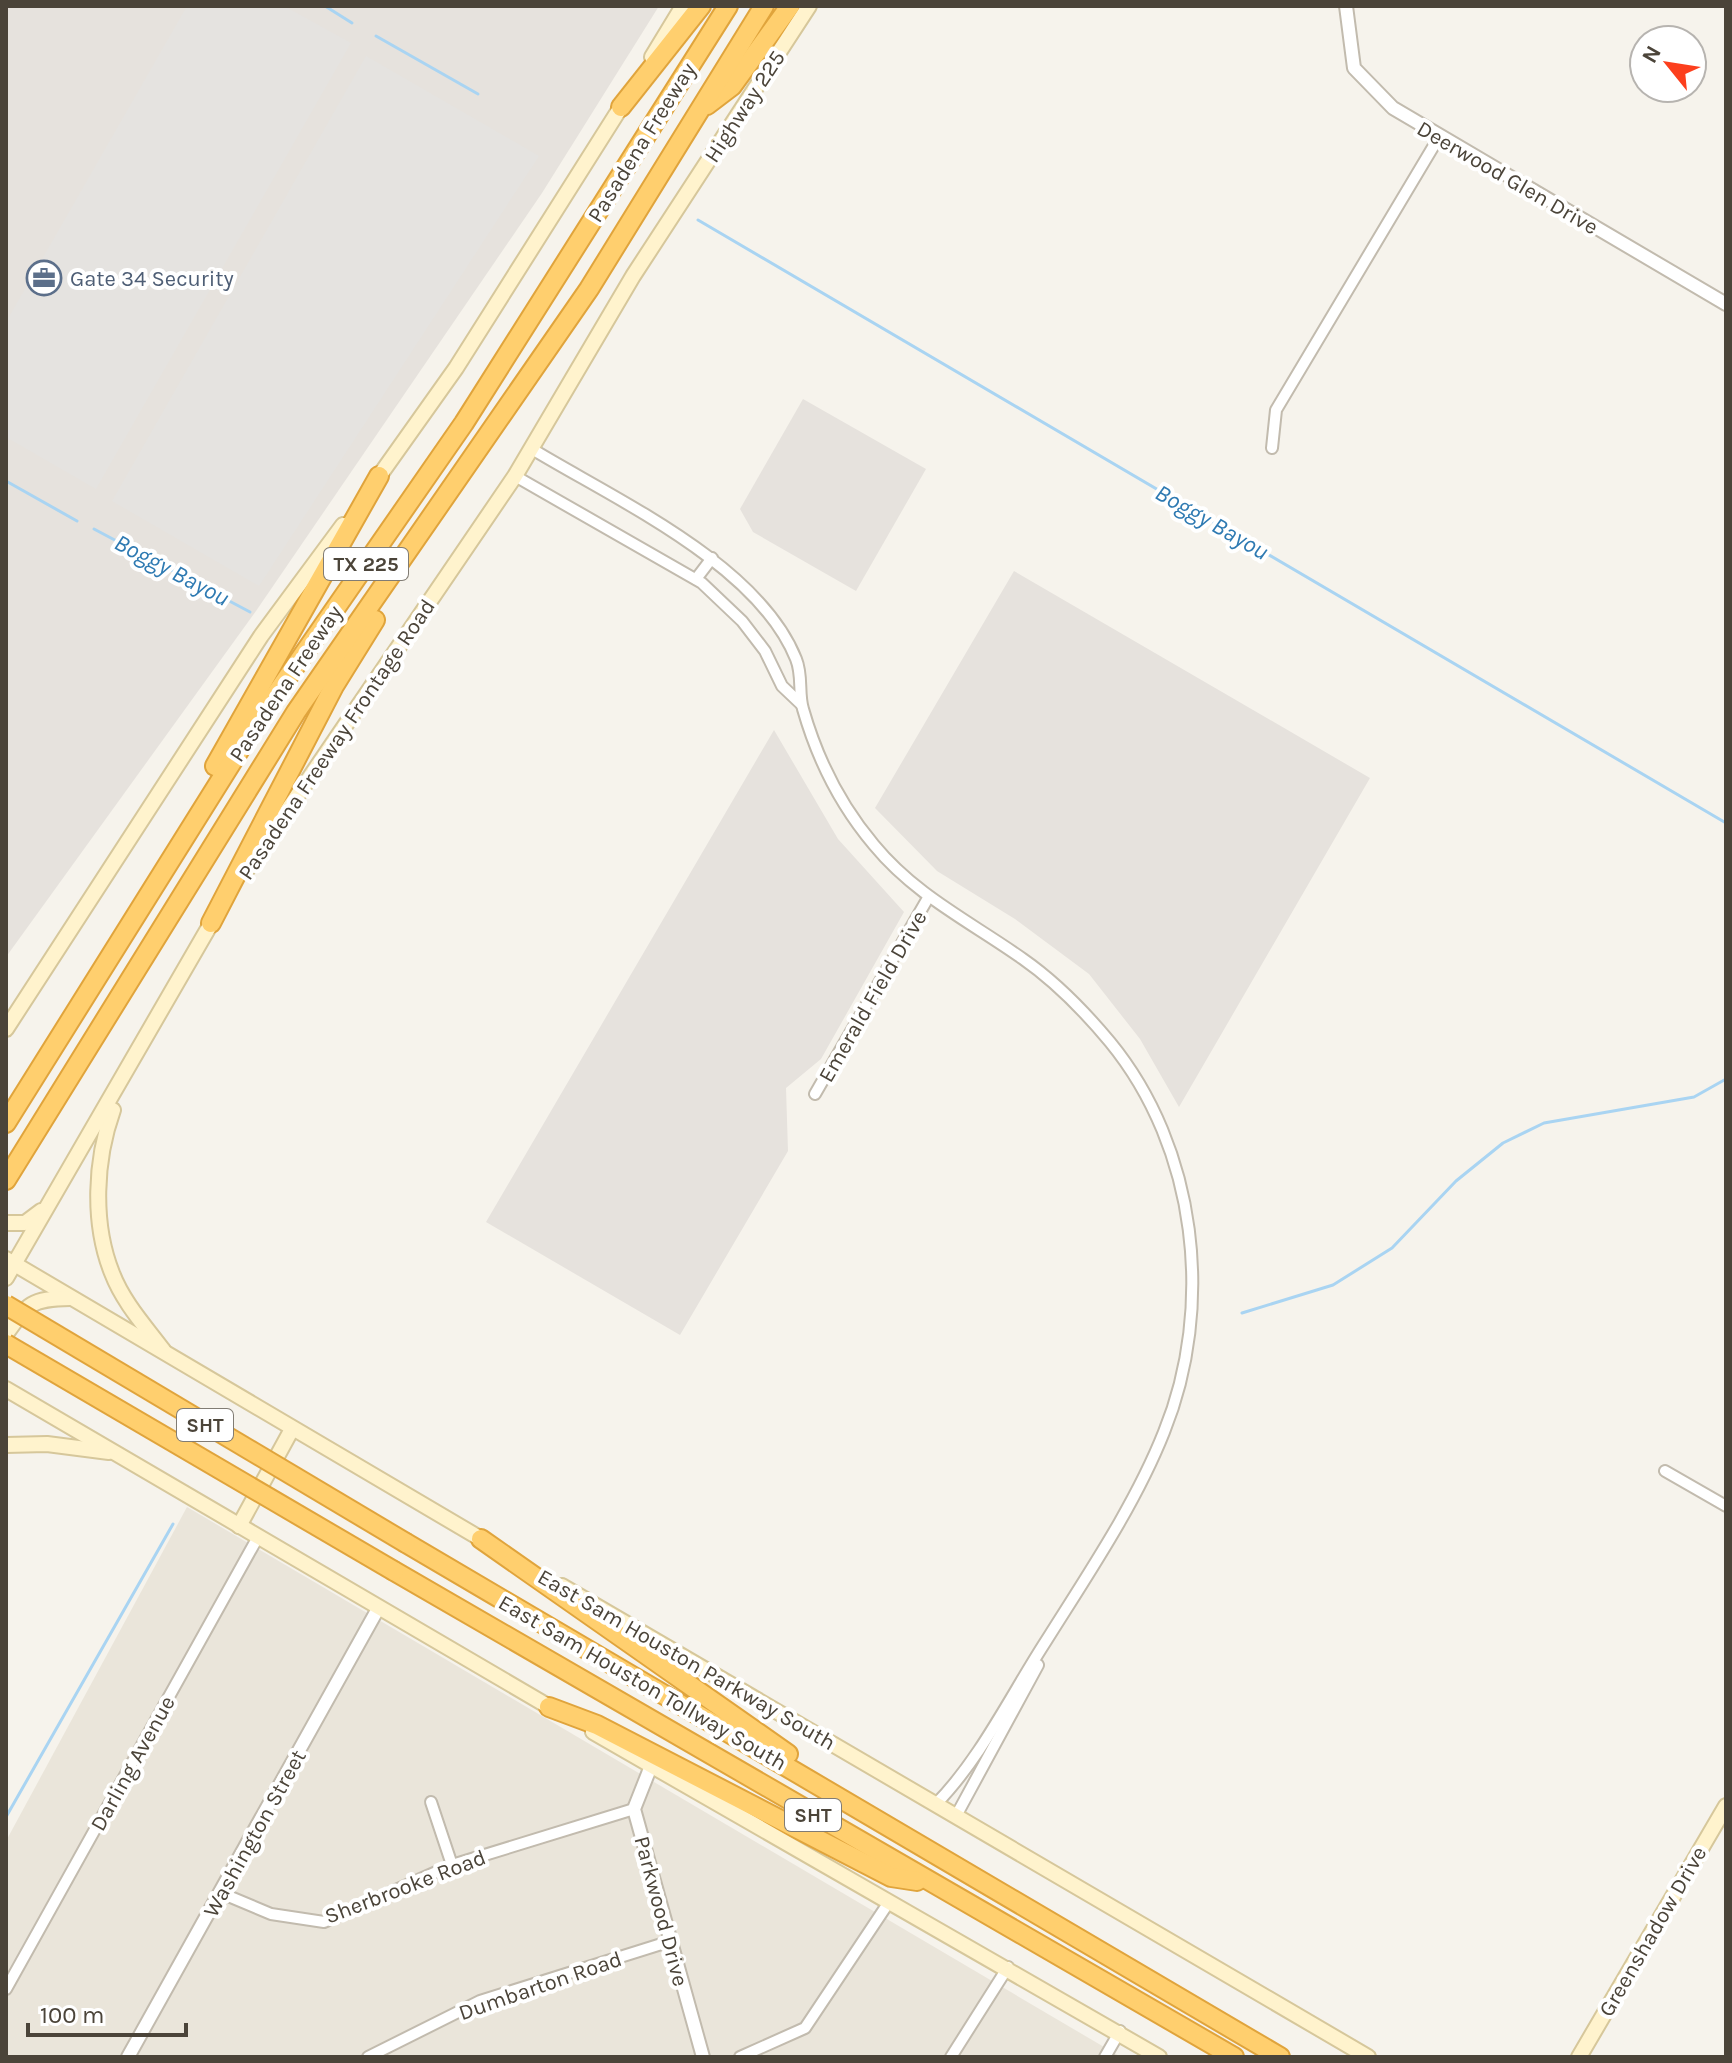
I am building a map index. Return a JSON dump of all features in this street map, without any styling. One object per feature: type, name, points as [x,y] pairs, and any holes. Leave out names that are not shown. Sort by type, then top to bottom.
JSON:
[{"type":"highway","points":[[621,107],[701,6]]},
{"type":"highway","name":"Pasadena Freeway","points":[[6,1123],[97,972],[262,714],[464,423],[728,6]]},
{"type":"highway","name":"TX 225","points":[[698,112],[764,6]]},
{"type":"highway","points":[[698,112],[732,86],[790,6]]},
{"type":"highway","name":"Pasadena Freeway","points":[[6,1180],[296,712],[589,289],[698,112]]},
{"type":"highway","points":[[97,972],[379,476]]},
{"type":"highway","points":[[211,923],[334,686],[382,609],[404,560]]},
{"type":"highway","name":"East Sam Houston Tollway South","points":[[6,1305],[1280,2057]]},
{"type":"highway","name":"East Sam Houston Tollway South","points":[[6,1344],[927,1882],[1234,2057]]},
{"type":"highway","points":[[481,1539],[879,1818]]},
{"type":"highway","points":[[549,1707],[597,1725],[891,1877],[927,1882]]},
{"type":"main road","points":[[6,1029],[261,636],[456,368],[683,6]]},
{"type":"main road","name":"Highway 225","points":[[679,207],[809,6]]},
{"type":"main road","name":"Pasadena Freeway Frontage Road","points":[[6,1278],[10,1262],[53,1200],[211,923],[515,476],[679,207]]},
{"type":"main road","points":[[126,1074],[103,1137],[98,1205],[102,1239],[112,1274],[130,1306],[168,1356]]},
{"type":"main road","points":[[6,1223],[25,1223],[53,1200]]},
{"type":"main road","name":"East Sam Houston Parkway South","points":[[10,1262],[1368,2057]]},
{"type":"main road","points":[[6,1334],[26,1305],[40,1298],[70,1298]]},
{"type":"main road","points":[[6,1389],[549,1707],[1120,2031],[1159,2057]]},
{"type":"main road","points":[[239,1526],[292,1429]]},
{"type":"main road","points":[[6,1445],[47,1444],[115,1453]]},
{"type":"main road","name":"Greenshadow Drive","points":[[1579,2057],[1726,1806]]},
{"type":"street","name":"Deerwood Glen Drive","points":[[1346,6],[1354,68],[1370,89],[1393,108],[1726,304]]},
{"type":"street","points":[[1272,448],[1276,410],[1439,137]]},
{"type":"street","points":[[532,449],[712,558],[762,605],[786,638],[800,670],[801,704],[824,766],[848,809],[875,846],[928,898],[1033,967],[1067,995],[1110,1042],[1133,1074],[1162,1129],[1187,1218],[1192,1267],[1191,1320],[1174,1403],[1152,1460],[1066,1609],[956,1816]]},
{"type":"street","points":[[515,476],[696,579],[742,621],[765,651],[782,686],[801,704]]},
{"type":"street","points":[[696,579],[712,558]]},
{"type":"street","name":"Emerald Field Drive","points":[[815,1094],[928,898]]},
{"type":"street","points":[[1665,1471],[1726,1506]]},
{"type":"street","name":"Darling Avenue","points":[[6,1989],[258,1537]]},
{"type":"street","name":"Washington Street","points":[[128,2057],[379,1607]]},
{"type":"street","points":[[936,1804],[963,1771],[1066,1609]]},
{"type":"street","name":"Parkwood Drive","points":[[651,1766],[634,1809],[703,2057]]},
{"type":"street","points":[[431,1802],[452,1865]]},
{"type":"street","name":"Sherbrooke Road","points":[[221,1893],[271,1914],[324,1922],[452,1865],[634,1809]]},
{"type":"street","points":[[740,2057],[805,2028],[889,1902]]},
{"type":"street","name":"Dumbarton Road","points":[[368,2057],[480,2001],[671,1941]]},
{"type":"street","points":[[951,2057],[1008,1967]]},
{"type":"street","points":[[1105,2057],[1120,2031]]},
{"type":"shaded area","points":[[6,6],[659,6],[542,193],[256,611],[6,957]]},
{"type":"shaded area","points":[[187,6],[284,6],[351,43],[96,489],[6,437],[6,322]]},
{"type":"shaded area","points":[[366,56],[539,156],[259,586],[112,501]]},
{"type":"shaded area","points":[[803,399],[926,469],[856,591],[753,532],[740,509]]},
{"type":"shaded area","points":[[1014,571],[1370,778],[1179,1107],[1140,1039],[1089,974],[1015,919],[937,871],[875,808]]},
{"type":"shaded area","points":[[774,730],[838,839],[904,912],[821,1059],[786,1088],[788,1151],[680,1335],[486,1222]]},
{"type":"shaded area","points":[[187,1507],[1121,2057],[6,2057],[6,1841]]},
{"type":"waterway","name":"Boggy Bayou","points":[[325,6],[352,23]]},
{"type":"waterway","name":"Boggy Bayou","points":[[376,36],[478,94]]},
{"type":"waterway","name":"Boggy Bayou","points":[[698,220],[1726,823]]},
{"type":"waterway","name":"Boggy Bayou","points":[[6,481],[77,521]]},
{"type":"waterway","name":"Boggy Bayou","points":[[94,529],[250,612]]},
{"type":"waterway","points":[[1242,1313],[1333,1285],[1392,1248],[1456,1181],[1503,1143],[1544,1123],[1694,1097],[1726,1079]]},
{"type":"waterway","points":[[6,1817],[173,1524]]},
{"type":"place","name":"Gate 34 Security","points":[[44,278]]}]
